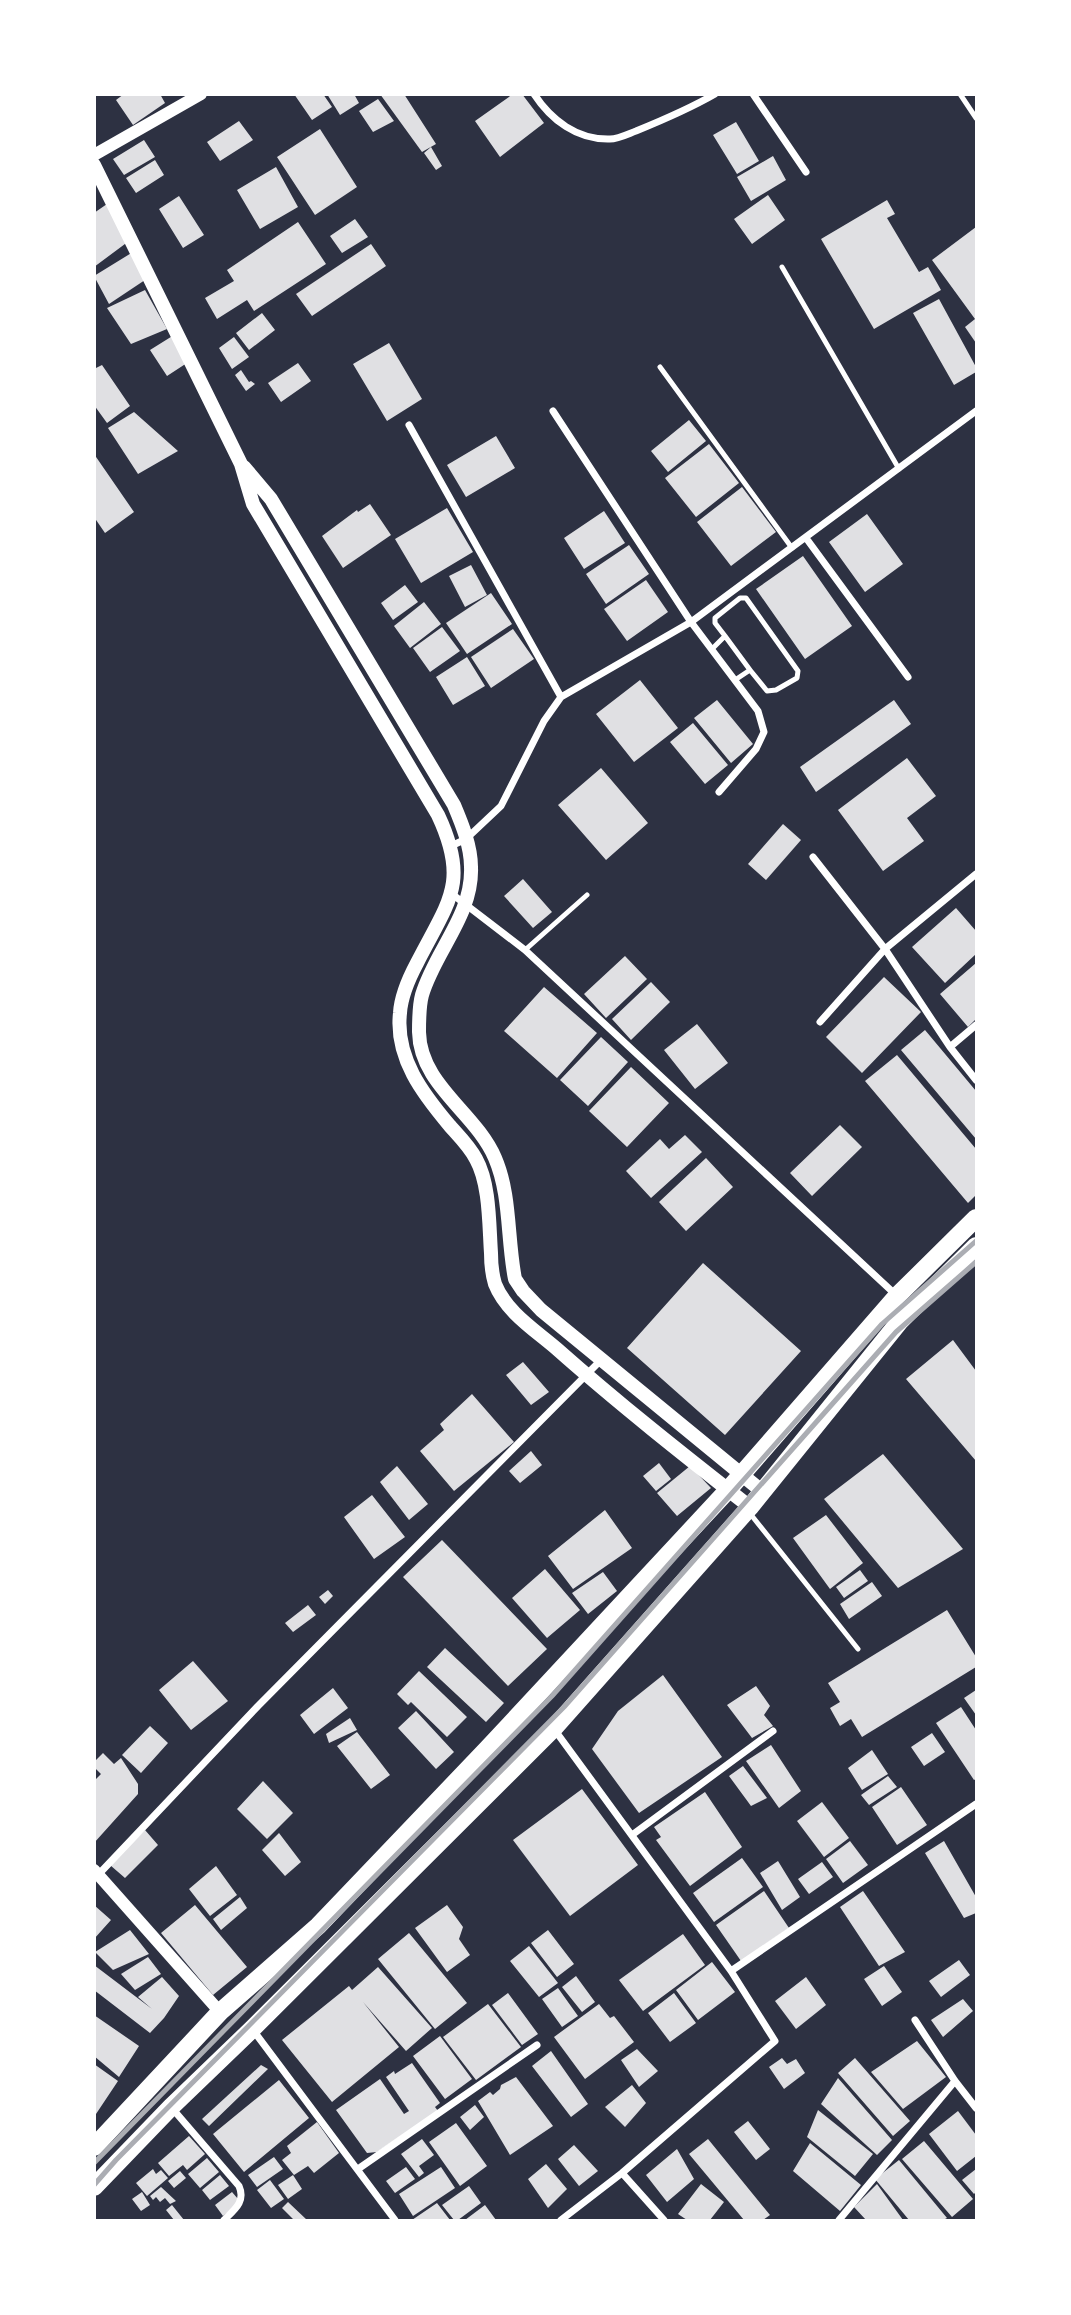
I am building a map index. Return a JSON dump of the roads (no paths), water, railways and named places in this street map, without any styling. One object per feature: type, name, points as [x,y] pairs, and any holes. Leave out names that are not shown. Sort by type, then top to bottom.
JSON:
[{"type":"main road","points":[[94,166],[241,464],[253,504],[438,815],[451,846],[454,873],[452,894],[412,973],[402,1000],[399,1026],[407,1064],[416,1082],[476,1157],[483,1174],[492,1272],[500,1294],[515,1314],[750,1507]]},
{"type":"main road","points":[[241,464],[271,499],[454,805],[466,839],[471,866],[465,905],[422,996],[419,1035],[422,1054],[430,1071],[482,1135],[495,1157],[503,1180],[516,1279],[541,1310],[762,1492]]},
{"type":"main road","points":[[94,2147],[220,2012],[318,1926],[535,1698],[729,1490],[897,1296],[976,1218]]},
{"type":"main road","points":[[94,2187],[171,2107],[253,2029],[554,1728],[750,1507],[900,1321],[976,1246]]},
{"type":"street","points":[[94,155],[201,94]]},
{"type":"street","points":[[534,94],[545,112],[571,131],[612,140],[683,112],[715,94]]},
{"type":"street","points":[[753,94],[806,172]]},
{"type":"street","points":[[553,411],[691,622],[758,711],[764,732],[756,749],[719,792]]},
{"type":"street","points":[[451,846],[466,839],[501,806],[544,721],[561,697],[691,622],[976,411]]},
{"type":"street","points":[[409,425],[561,697]]},
{"type":"street","points":[[806,538],[908,677]]},
{"type":"street","points":[[813,857],[885,949],[950,1047],[976,1080]]},
{"type":"street","points":[[820,1022],[885,949],[976,874]]},
{"type":"street","points":[[452,894],[524,950],[897,1296]]},
{"type":"street","points":[[950,1047],[976,1025]]},
{"type":"street","points":[[220,2012],[96,1875],[258,1706],[601,1360]]},
{"type":"street","points":[[554,1728],[731,1971],[775,2041],[622,2173],[561,2221]]},
{"type":"street","points":[[632,1835],[773,1731]]},
{"type":"street","points":[[731,1971],[976,1804]]},
{"type":"street","points":[[915,2020],[976,2108]]},
{"type":"street","points":[[253,2029],[395,2221]]},
{"type":"street","points":[[358,2169],[537,2046]]},
{"type":"street","points":[[839,2221],[955,2081]]},
{"type":"street","points":[[171,2107],[239,2186],[242,2199],[224,2221]]},
{"type":"street","points":[[622,2173],[664,2221]]},
{"type":"lane","points":[[960,94],[976,118]]},
{"type":"lane","points":[[782,267],[899,469]]},
{"type":"lane","points":[[660,367],[792,549]]},
{"type":"lane","points":[[740,598],[746,598],[798,671],[797,678],[776,690],[767,691],[724,636],[715,623],[715,618],[740,598]]},
{"type":"lane","points":[[712,649],[724,636]]},
{"type":"lane","points":[[735,680],[750,670]]},
{"type":"lane","points":[[524,950],[587,895]]},
{"type":"lane","points":[[750,1507],[752,1516],[858,1649]]},
{"type":"railway","points":[[94,2163],[552,1696],[882,1324],[976,1241]]},
{"type":"railway","points":[[94,2185],[564,1707],[896,1332],[976,1262]]}]
